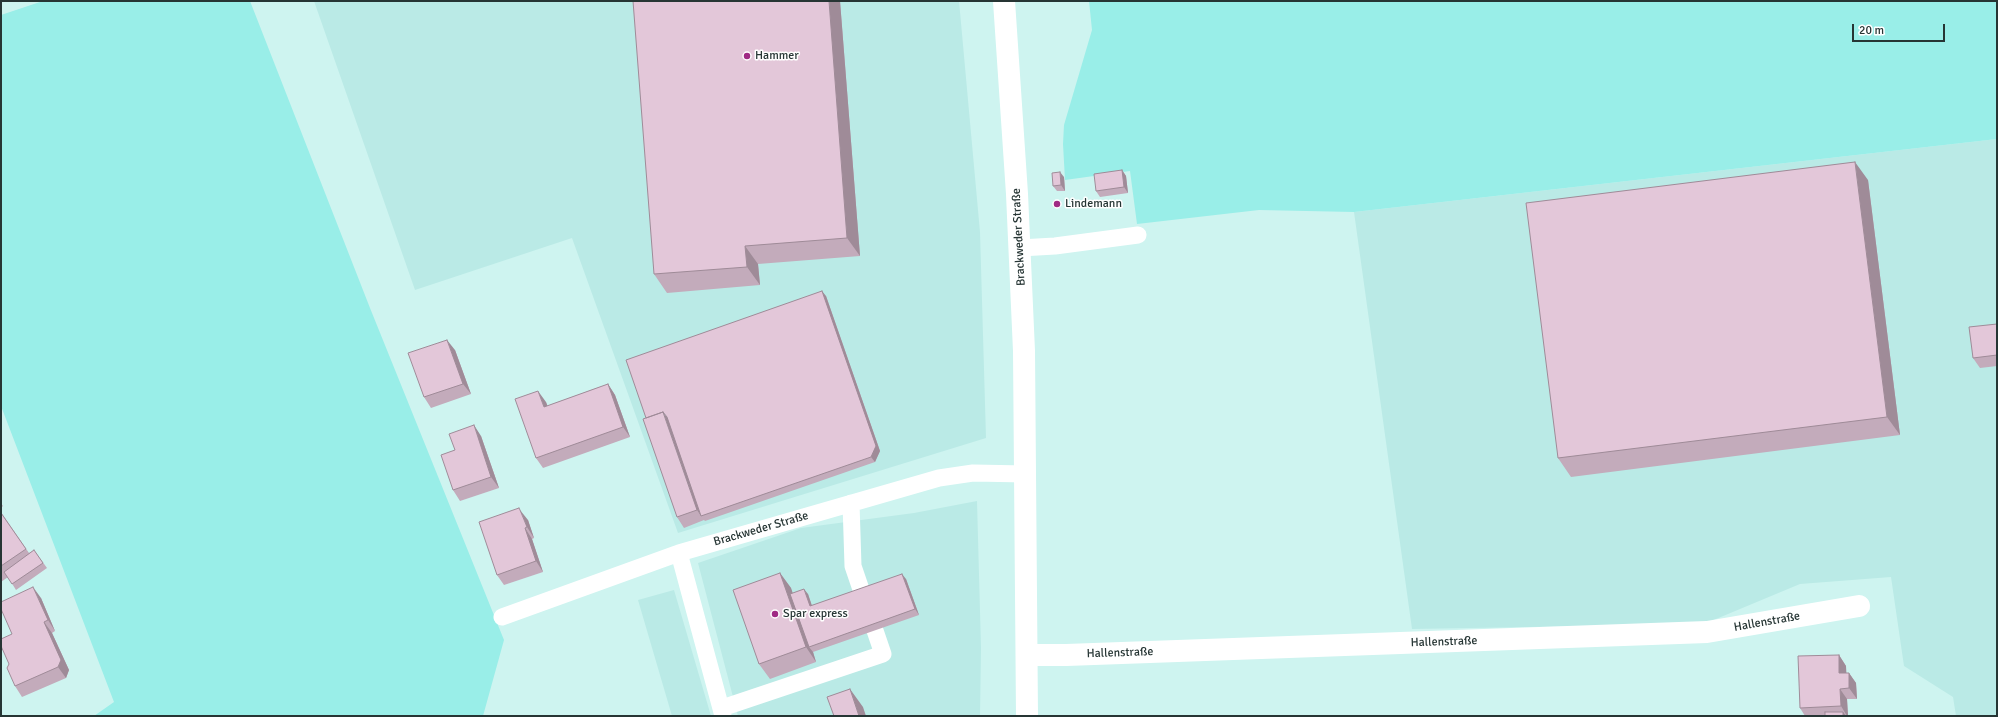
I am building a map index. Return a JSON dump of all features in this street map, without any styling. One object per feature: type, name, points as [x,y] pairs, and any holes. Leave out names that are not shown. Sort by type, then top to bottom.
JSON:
[{"type":"street","name":"Brackweder Straße","points":[[1004,1],[1020,248],[1026,474],[1027,716]]},
{"type":"street","name":"Hallenstraße","points":[[1027,655],[1066,655],[1707,632],[1859,606]]},
{"type":"lane","points":[[1020,248],[1055,246],[1138,235]]},
{"type":"lane","name":"Brackweder Straße","points":[[502,617],[679,553],[938,478],[973,473],[1026,474]]},
{"type":"lane","points":[[679,553],[723,712],[883,654],[853,566],[851,503]]},
{"type":"shaded area","points":[[43,1],[250,1],[370,308],[504,640],[483,716],[94,716],[114,702],[1,406],[1,15]]},
{"type":"shaded area","points":[[314,1],[959,1],[980,232],[986,438],[678,533],[572,238],[415,290]]},
{"type":"shaded area","points":[[1089,1],[1997,1],[1997,139],[1354,212],[1259,210],[1137,224],[1130,171],[1065,180],[1063,144],[1064,125],[1092,30]]},
{"type":"shaded area","points":[[1997,139],[1997,716],[1956,716],[1953,697],[1904,666],[1891,577],[1800,584],[1704,624],[1412,629],[1354,212]]},
{"type":"shaded area","points":[[977,501],[981,648],[980,716],[738,716],[698,563],[801,528],[914,513]]},
{"type":"shaded area","points":[[674,590],[711,716],[672,716],[638,600]]},
{"type":"building","points":[[633,1],[829,1],[847,238],[745,246],[747,267],[654,274]]},
{"type":"building","points":[[1855,162],[1887,417],[1558,458],[1526,203]]},
{"type":"building","points":[[1122,170],[1124,187],[1096,191],[1094,174]]},
{"type":"building","points":[[1060,172],[1061,185],[1053,186],[1052,173]]},
{"type":"building","points":[[822,291],[876,446],[871,457],[701,516],[667,417],[663,412],[646,418],[626,360]]},
{"type":"building","points":[[1997,324],[1997,355],[1973,358],[1969,327]]},
{"type":"building","points":[[447,340],[463,384],[424,397],[408,353]]},
{"type":"building","points":[[608,384],[623,427],[536,458],[515,399],[538,391],[544,407]]},
{"type":"building","points":[[663,412],[697,510],[677,517],[643,419]]},
{"type":"building","points":[[474,425],[491,477],[453,490],[441,455],[455,450],[449,434]]},
{"type":"building","points":[[519,508],[527,527],[525,528],[536,561],[497,575],[479,522]]},
{"type":"building","points":[[1,513],[26,549],[1,566]]},
{"type":"building","points":[[34,550],[43,563],[12,584],[4,572]]},
{"type":"building","points":[[780,573],[806,647],[759,664],[733,590]]},
{"type":"building","points":[[902,574],[915,609],[809,647],[790,594],[804,589],[810,606]]},
{"type":"building","points":[[33,587],[48,620],[44,622],[61,660],[58,667],[15,686],[7,668],[9,664],[1,646],[1,639],[12,634],[1,609],[1,602]]},
{"type":"building","points":[[1839,655],[1839,673],[1849,673],[1849,688],[1840,689],[1841,706],[1800,708],[1798,656]]},
{"type":"building","points":[[850,689],[859,716],[834,716],[827,697]]},
{"type":"building","points":[[1825,712],[1843,712],[1843,716],[1825,716]]},
{"type":"place","name":"Hammer","points":[[747,56]]},
{"type":"place","name":"Lindemann","points":[[1057,204]]},
{"type":"place","name":"Spar express","points":[[775,614]]}]
